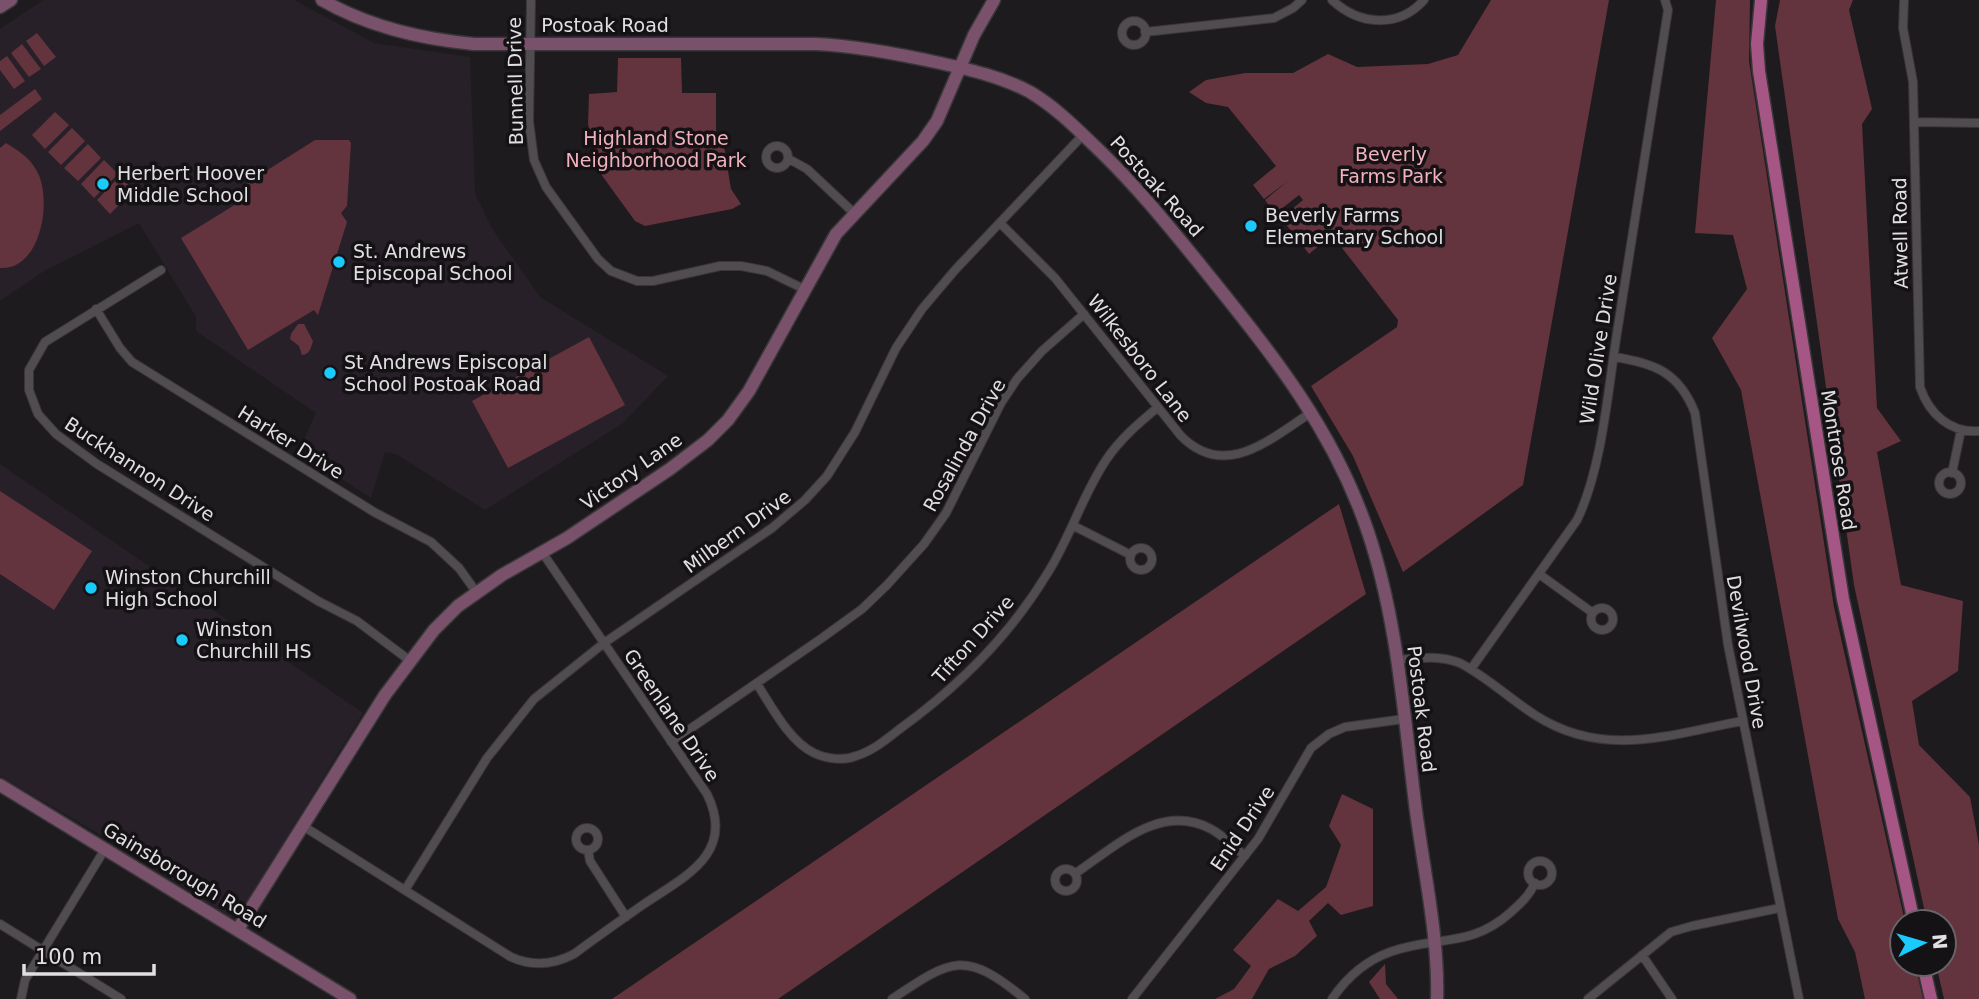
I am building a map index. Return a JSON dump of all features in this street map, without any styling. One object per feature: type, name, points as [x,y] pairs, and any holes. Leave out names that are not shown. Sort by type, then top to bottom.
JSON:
[{"type":"main road","name":"Montrose Road","points":[[1761,0],[1757,44],[1759,71],[1821,473],[1843,599],[1911,908]]},
{"type":"main road","points":[[1926,978],[1931,999]]},
{"type":"street","points":[[0,7],[11,0]]},
{"type":"street","name":"Postoak Road","points":[[322,0],[349,14],[382,26],[423,37],[474,44],[841,45],[891,52],[1003,80],[1046,102],[1083,135],[1164,219],[1257,337],[1312,412],[1336,453],[1368,532],[1391,620],[1434,944],[1437,999]]},
{"type":"street","name":"Bunnell Drive","points":[[531,0],[529,128],[534,160],[546,187],[604,266],[623,277],[645,281],[720,266],[741,266],[767,271],[804,289]]},
{"type":"street","name":"Victory Lane","points":[[238,929],[409,660],[440,623],[509,570],[659,477],[718,430],[749,391],[836,234],[931,130],[942,113],[974,35],[994,0]]},
{"type":"street","points":[[1145,32],[1274,18],[1302,0]]},
{"type":"street","points":[[1332,0],[1355,16],[1382,21],[1405,15],[1424,0]]},
{"type":"street","name":"Wild Olive Drive","points":[[1471,669],[1577,520],[1588,498],[1614,357],[1668,10],[1664,0],[1656,0]]},
{"type":"street","name":"Atwell Road","points":[[1904,0],[1903,28],[1913,82],[1920,387],[1924,400],[1933,413],[1961,430],[1979,431]]},
{"type":"street","points":[[1914,122],[1979,123]]},
{"type":"street","name":"Milbern Drive","points":[[405,890],[488,758],[534,699],[604,643],[766,533],[805,500],[827,476],[847,447],[896,348],[913,321],[947,279],[1083,135]]},
{"type":"street","points":[[789,159],[807,169],[854,213]]},
{"type":"street","name":"Wilkesboro Lane","points":[[1000,223],[1054,276],[1185,440],[1205,453],[1226,457],[1254,448],[1312,412]]},
{"type":"street","name":"Buckhannon Drive","points":[[160,270],[51,337],[34,358],[29,370],[29,390],[38,414],[46,424],[97,464],[318,601],[357,621],[409,660]]},
{"type":"street","name":"Harker Drive","points":[[96,309],[132,362],[374,512],[425,538],[452,560],[477,593]]},
{"type":"street","name":"Rosalinda Drive","points":[[671,742],[862,609],[902,570],[952,503],[1001,402],[1014,383],[1042,351],[1084,314]]},
{"type":"street","name":"Devilwood Drive","points":[[1614,357],[1641,361],[1665,372],[1681,387],[1695,414],[1726,632],[1799,999]]},
{"type":"street","name":"Tifton Drive","points":[[757,684],[793,736],[805,747],[835,759],[846,759],[864,753],[935,703],[976,665],[1048,574],[1105,461],[1132,429],[1158,407]]},
{"type":"street","points":[[1952,473],[1961,430]]},
{"type":"street","points":[[1074,526],[1131,555]]},
{"type":"street","name":"Greenlane Drive","points":[[303,826],[511,957],[536,964],[552,963],[574,954],[696,869],[706,857],[715,837],[716,819],[712,804],[542,552]]},
{"type":"street","points":[[1539,574],[1593,613]]},
{"type":"street","points":[[1396,660],[1441,657],[1471,669],[1551,725],[1592,739],[1618,742],[1648,740],[1742,721]]},
{"type":"street","name":"Enid Drive","points":[[1132,999],[1245,856],[1270,821],[1301,763],[1320,741],[1346,727],[1404,719]]},
{"type":"street","name":"Gainsborough Road","points":[[0,785],[350,999]]},
{"type":"street","points":[[1076,873],[1140,829],[1163,821],[1179,820],[1200,824],[1221,836],[1245,856]]},
{"type":"street","points":[[21,999],[25,980],[105,849]]},
{"type":"street","points":[[588,850],[590,862],[626,917]]},
{"type":"street","points":[[1332,999],[1349,978],[1368,962],[1399,949],[1472,937],[1492,927],[1525,899],[1535,883]]},
{"type":"street","points":[[1588,999],[1666,936],[1678,930],[1780,908]]},
{"type":"street","points":[[0,924],[121,999]]},
{"type":"street","points":[[1642,955],[1672,999]]},
{"type":"street","points":[[892,999],[934,972],[960,965],[975,966],[988,971],[1025,999]]},
{"type":"shaded area","name":"St. Andrews Episcopal School","points":[[43,0],[294,0],[374,43],[470,57],[475,193],[491,227],[540,297],[668,376],[623,423],[485,510],[396,454],[385,452],[371,498],[299,451],[316,413],[196,331],[196,317],[139,223],[44,271],[0,301],[0,29]]},
{"type":"shaded area","name":"Winston Churchill High School","points":[[0,464],[363,713],[239,915],[230,917],[118,845],[0,776]]},
{"type":"green space","name":"Beverly Farms Park","points":[[1491,0],[1609,0],[1523,485],[1403,572],[1353,456],[1311,386],[1397,327],[1398,320],[1332,235],[1309,254],[1281,218],[1303,200],[1299,195],[1275,214],[1265,200],[1288,181],[1264,199],[1253,185],[1276,166],[1228,107],[1206,103],[1189,92],[1206,80],[1245,73],[1293,73],[1328,54],[1357,67],[1428,64],[1458,55]]},
{"type":"green space","points":[[1716,0],[1750,0],[1749,61],[1834,607],[1902,908],[1888,908],[1888,978],[1918,978],[1923,999],[1865,999],[1855,952],[1838,919],[1741,390],[1712,338],[1747,289],[1733,235],[1695,233]]},
{"type":"green space","points":[[1780,0],[1853,0],[1849,10],[1872,109],[1862,124],[1877,408],[1901,441],[1877,452],[1901,585],[1963,601],[1958,671],[1912,701],[1919,745],[1970,797],[1979,845],[1979,999],[1944,999],[1939,978],[1958,978],[1958,908],[1924,908],[1854,585],[1775,26]]},
{"type":"green space","points":[[37,33],[56,57],[44,66],[26,41]]},
{"type":"green space","points":[[22,44],[41,69],[29,77],[11,53]]},
{"type":"green space","points":[[7,56],[25,81],[14,89],[0,70],[0,61]]},
{"type":"green space","name":"Highland Stone Neighborhood Park","points":[[618,58],[681,58],[682,93],[716,93],[716,145],[724,146],[731,189],[741,204],[732,209],[645,226],[635,221],[598,170],[588,124],[589,94],[617,92]]},
{"type":"green space","points":[[35,89],[42,99],[0,131],[0,115]]},
{"type":"green space","points":[[55,112],[69,125],[45,149],[32,135]]},
{"type":"green space","points":[[72,128],[85,141],[61,165],[48,152]]},
{"type":"green space","points":[[315,140],[349,140],[351,143],[347,206],[341,213],[347,222],[318,315],[314,310],[248,350],[181,238],[246,198],[242,189],[247,183]]},
{"type":"green space","points":[[6,143],[26,157],[35,168],[41,180],[43,212],[35,245],[26,257],[14,266],[0,268],[0,148]]},
{"type":"green space","points":[[88,144],[101,158],[78,181],[64,168]]},
{"type":"green space","points":[[104,160],[118,174],[94,198],[81,184]]},
{"type":"green space","points":[[120,176],[134,190],[110,214],[97,200]]},
{"type":"green space","points":[[298,324],[304,324],[313,341],[308,352],[302,355],[299,346],[290,339]]},
{"type":"green space","points":[[589,337],[625,405],[508,468],[472,401]]},
{"type":"green space","points":[[0,491],[92,551],[54,610],[0,574]]},
{"type":"green space","points":[[1339,504],[1366,594],[778,999],[612,999]]},
{"type":"green space","points":[[1342,794],[1373,809],[1373,906],[1341,915],[1328,903],[1309,921],[1317,936],[1295,956],[1269,969],[1252,999],[1215,999],[1234,989],[1251,966],[1233,950],[1278,899],[1298,911],[1326,887],[1341,845],[1329,826]]},
{"type":"green space","points":[[1385,964],[1386,984],[1398,999],[1380,999],[1369,982]]},
{"type":"place","name":"Herbert Hoover Middle School","points":[[103,184]]},
{"type":"place","name":"Beverly Farms Elementary School","points":[[1251,226]]},
{"type":"place","name":"St. Andrews Episcopal School","points":[[339,262]]},
{"type":"place","name":"St Andrews Episcopal School Postoak Road","points":[[330,373]]},
{"type":"place","name":"Winston Churchill High School","points":[[91,588]]},
{"type":"place","name":"Winston Churchill HS","points":[[182,640]]}]
